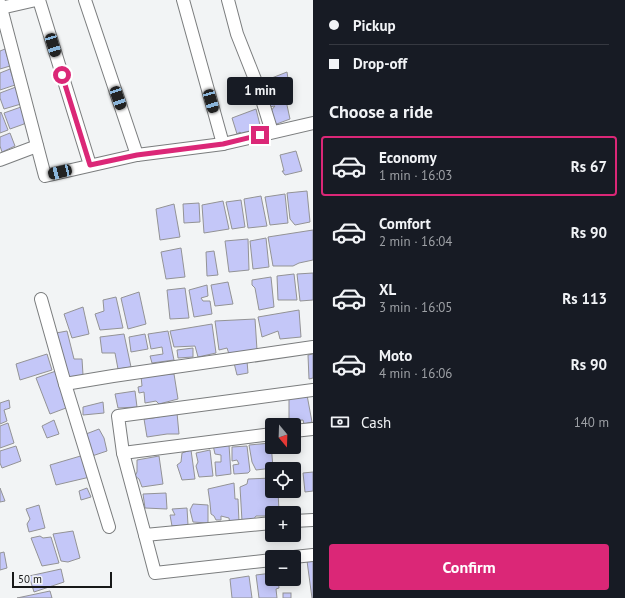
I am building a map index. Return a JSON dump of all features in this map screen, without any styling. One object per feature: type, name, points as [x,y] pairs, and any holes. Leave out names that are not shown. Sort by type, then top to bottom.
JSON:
[{"type":"street","points":[[36,0],[1,6],[45,176],[137,155],[223,144],[313,122]]},
{"type":"street","points":[[39,0],[90,165]]},
{"type":"street","points":[[85,0],[137,155]]},
{"type":"street","points":[[183,0],[223,144]]},
{"type":"street","points":[[228,0],[238,34],[258,87],[272,132]]},
{"type":"street","points":[[0,160],[37,146]]},
{"type":"street","points":[[40,299],[109,527]]},
{"type":"street","points":[[65,384],[313,347]]},
{"type":"street","points":[[265,561],[155,573],[123,453],[118,416],[313,390]]},
{"type":"street","points":[[301,430],[313,429]]},
{"type":"street","points":[[123,453],[265,435]]},
{"type":"street","points":[[301,521],[313,520]]},
{"type":"street","points":[[145,535],[265,525]]},
{"type":"street","points":[[301,556],[313,555]]},
{"type":"building","points":[[5,49],[10,66],[0,69],[0,51]]},
{"type":"building","points":[[10,69],[15,85],[0,90],[0,73]]},
{"type":"building","points":[[287,72],[289,86],[267,90],[264,81]]},
{"type":"building","points":[[247,83],[255,97],[236,102],[232,88]]},
{"type":"building","points":[[16,87],[21,104],[4,109],[0,98],[0,93]]},
{"type":"building","points":[[285,96],[290,119],[274,125],[269,113],[275,106],[268,107],[266,101]]},
{"type":"building","points":[[21,107],[25,120],[24,124],[10,129],[4,113]]},
{"type":"building","points":[[256,109],[261,129],[242,135],[240,132],[237,134],[232,118]]},
{"type":"building","points":[[1,112],[8,130],[0,133],[0,113]]},
{"type":"building","points":[[10,133],[15,146],[2,152],[0,137]]},
{"type":"building","points":[[296,151],[302,171],[285,175],[282,171],[284,171],[280,155]]},
{"type":"building","points":[[307,191],[310,222],[295,225],[290,219],[287,193]]},
{"type":"building","points":[[285,194],[288,223],[270,225],[265,197]]},
{"type":"building","points":[[261,196],[267,226],[248,228],[244,199]]},
{"type":"building","points":[[241,200],[245,227],[232,229],[226,202]]},
{"type":"building","points":[[223,201],[229,229],[204,233],[202,205]]},
{"type":"building","points":[[199,203],[200,222],[184,223],[183,204]]},
{"type":"building","points":[[174,204],[180,237],[160,240],[156,209]]},
{"type":"building","points":[[313,230],[313,260],[293,266],[273,266],[268,237]]},
{"type":"building","points":[[266,238],[269,267],[253,269],[250,241]]},
{"type":"building","points":[[248,239],[249,270],[229,272],[225,241]]},
{"type":"building","points":[[181,248],[185,277],[166,279],[161,252]]},
{"type":"building","points":[[214,251],[218,275],[207,276],[206,252]]},
{"type":"building","points":[[313,273],[313,300],[300,301],[297,274]]},
{"type":"building","points":[[294,274],[297,300],[278,300],[277,276]]},
{"type":"building","points":[[271,277],[274,307],[259,310],[252,280]]},
{"type":"building","points":[[228,282],[233,304],[215,306],[211,285]]},
{"type":"building","points":[[207,285],[208,296],[201,298],[203,301],[210,301],[212,314],[194,317],[189,290]]},
{"type":"building","points":[[185,288],[189,318],[170,319],[167,290]]},
{"type":"building","points":[[139,292],[146,324],[128,329],[121,298]]},
{"type":"building","points":[[116,297],[123,328],[100,330],[95,314],[104,311],[103,300]]},
{"type":"building","points":[[83,307],[89,334],[72,338],[64,314]]},
{"type":"building","points":[[299,310],[301,337],[280,339],[278,331],[262,337],[258,317]]},
{"type":"building","points":[[255,319],[257,350],[229,354],[227,348],[219,350],[215,321]]},
{"type":"building","points":[[212,324],[216,353],[198,357],[195,346],[174,347],[170,331]]},
{"type":"building","points":[[67,331],[74,359],[82,359],[83,375],[68,379],[56,333]]},
{"type":"building","points":[[168,331],[174,360],[152,363],[150,356],[163,354],[162,347],[151,349],[148,334]]},
{"type":"building","points":[[124,334],[131,367],[118,369],[115,353],[102,353],[100,337]]},
{"type":"building","points":[[145,334],[148,349],[131,352],[129,337]]},
{"type":"building","points":[[193,348],[193,357],[178,358],[177,350]]},
{"type":"building","points":[[47,354],[52,370],[20,380],[16,364]]},
{"type":"building","points":[[313,354],[313,378],[309,379],[308,355]]},
{"type":"building","points":[[247,361],[248,373],[237,375],[234,363]]},
{"type":"building","points":[[56,371],[66,408],[50,414],[36,378]]},
{"type":"building","points":[[174,374],[178,399],[159,404],[156,401],[145,403],[144,392],[139,393],[138,387],[142,386],[141,376]]},
{"type":"building","points":[[135,391],[137,407],[118,408],[115,394]]},
{"type":"building","points":[[307,395],[312,422],[304,424],[301,418],[289,418],[289,398]]},
{"type":"building","points":[[9,400],[10,408],[4,410],[7,421],[0,424],[0,403]]},
{"type":"building","points":[[103,402],[104,413],[83,415],[83,407]]},
{"type":"building","points":[[177,413],[179,434],[147,437],[144,419]]},
{"type":"building","points":[[54,420],[59,434],[47,438],[42,426]]},
{"type":"building","points":[[8,423],[14,443],[0,448],[0,426]]},
{"type":"building","points":[[99,429],[104,438],[107,451],[92,456],[86,434]]},
{"type":"building","points":[[265,444],[265,454],[272,454],[273,462],[265,462],[265,469],[256,470],[252,462],[249,445]]},
{"type":"building","points":[[213,445],[229,445],[231,474],[216,476],[215,462],[221,462],[221,455],[215,454]]},
{"type":"building","points":[[16,446],[21,461],[2,468],[0,463],[0,451]]},
{"type":"building","points":[[247,446],[250,471],[248,473],[234,474],[233,465],[239,464],[237,460],[232,461],[232,447]]},
{"type":"building","points":[[191,450],[195,479],[182,480],[177,465],[181,462],[182,453]]},
{"type":"building","points":[[210,450],[213,476],[199,477],[196,466],[198,462],[196,453]]},
{"type":"building","points":[[84,455],[90,477],[56,485],[50,465]]},
{"type":"building","points":[[159,456],[163,484],[142,487],[139,479],[135,476],[137,472],[137,460]]},
{"type":"building","points":[[313,472],[313,491],[305,492],[303,473]]},
{"type":"building","points":[[265,478],[265,498],[278,498],[279,506],[265,506],[265,516],[256,516],[253,520],[242,521],[240,487],[247,484],[248,479]]},
{"type":"building","points":[[234,483],[235,499],[238,499],[239,522],[230,524],[229,518],[221,516],[221,520],[216,520],[211,514],[208,489]]},
{"type":"building","points":[[0,488],[5,501],[0,502]]},
{"type":"building","points":[[87,488],[91,497],[81,500],[79,491]]},
{"type":"building","points":[[166,493],[167,509],[145,508],[143,494]]},
{"type":"building","points":[[193,504],[208,505],[208,523],[193,522],[190,510]]},
{"type":"building","points":[[39,505],[45,528],[29,532],[27,524],[30,519],[26,509]]},
{"type":"building","points":[[187,508],[188,525],[172,526],[170,515],[175,515],[172,509]]},
{"type":"building","points":[[73,531],[80,558],[68,562],[61,561],[53,534]]},
{"type":"building","points":[[40,536],[43,538],[51,537],[59,563],[42,566],[31,538]]},
{"type":"building","points":[[4,552],[7,568],[0,570],[0,553]]},
{"type":"building","points":[[307,561],[313,561],[313,598],[312,598]]},
{"type":"building","points":[[61,569],[64,582],[34,592],[29,576]]},
{"type":"building","points":[[265,574],[265,586],[279,586],[279,588],[276,589],[277,598],[259,598],[256,575]]},
{"type":"building","points":[[249,576],[252,598],[232,598],[230,579]]},
{"type":"building","points":[[50,591],[52,598],[17,598]]},
{"type":"building","points":[[283,593],[291,593],[291,598],[283,598]]},
{"type":"route","points":[[62,75],[90,165],[137,155],[223,144],[260,135]]}]
